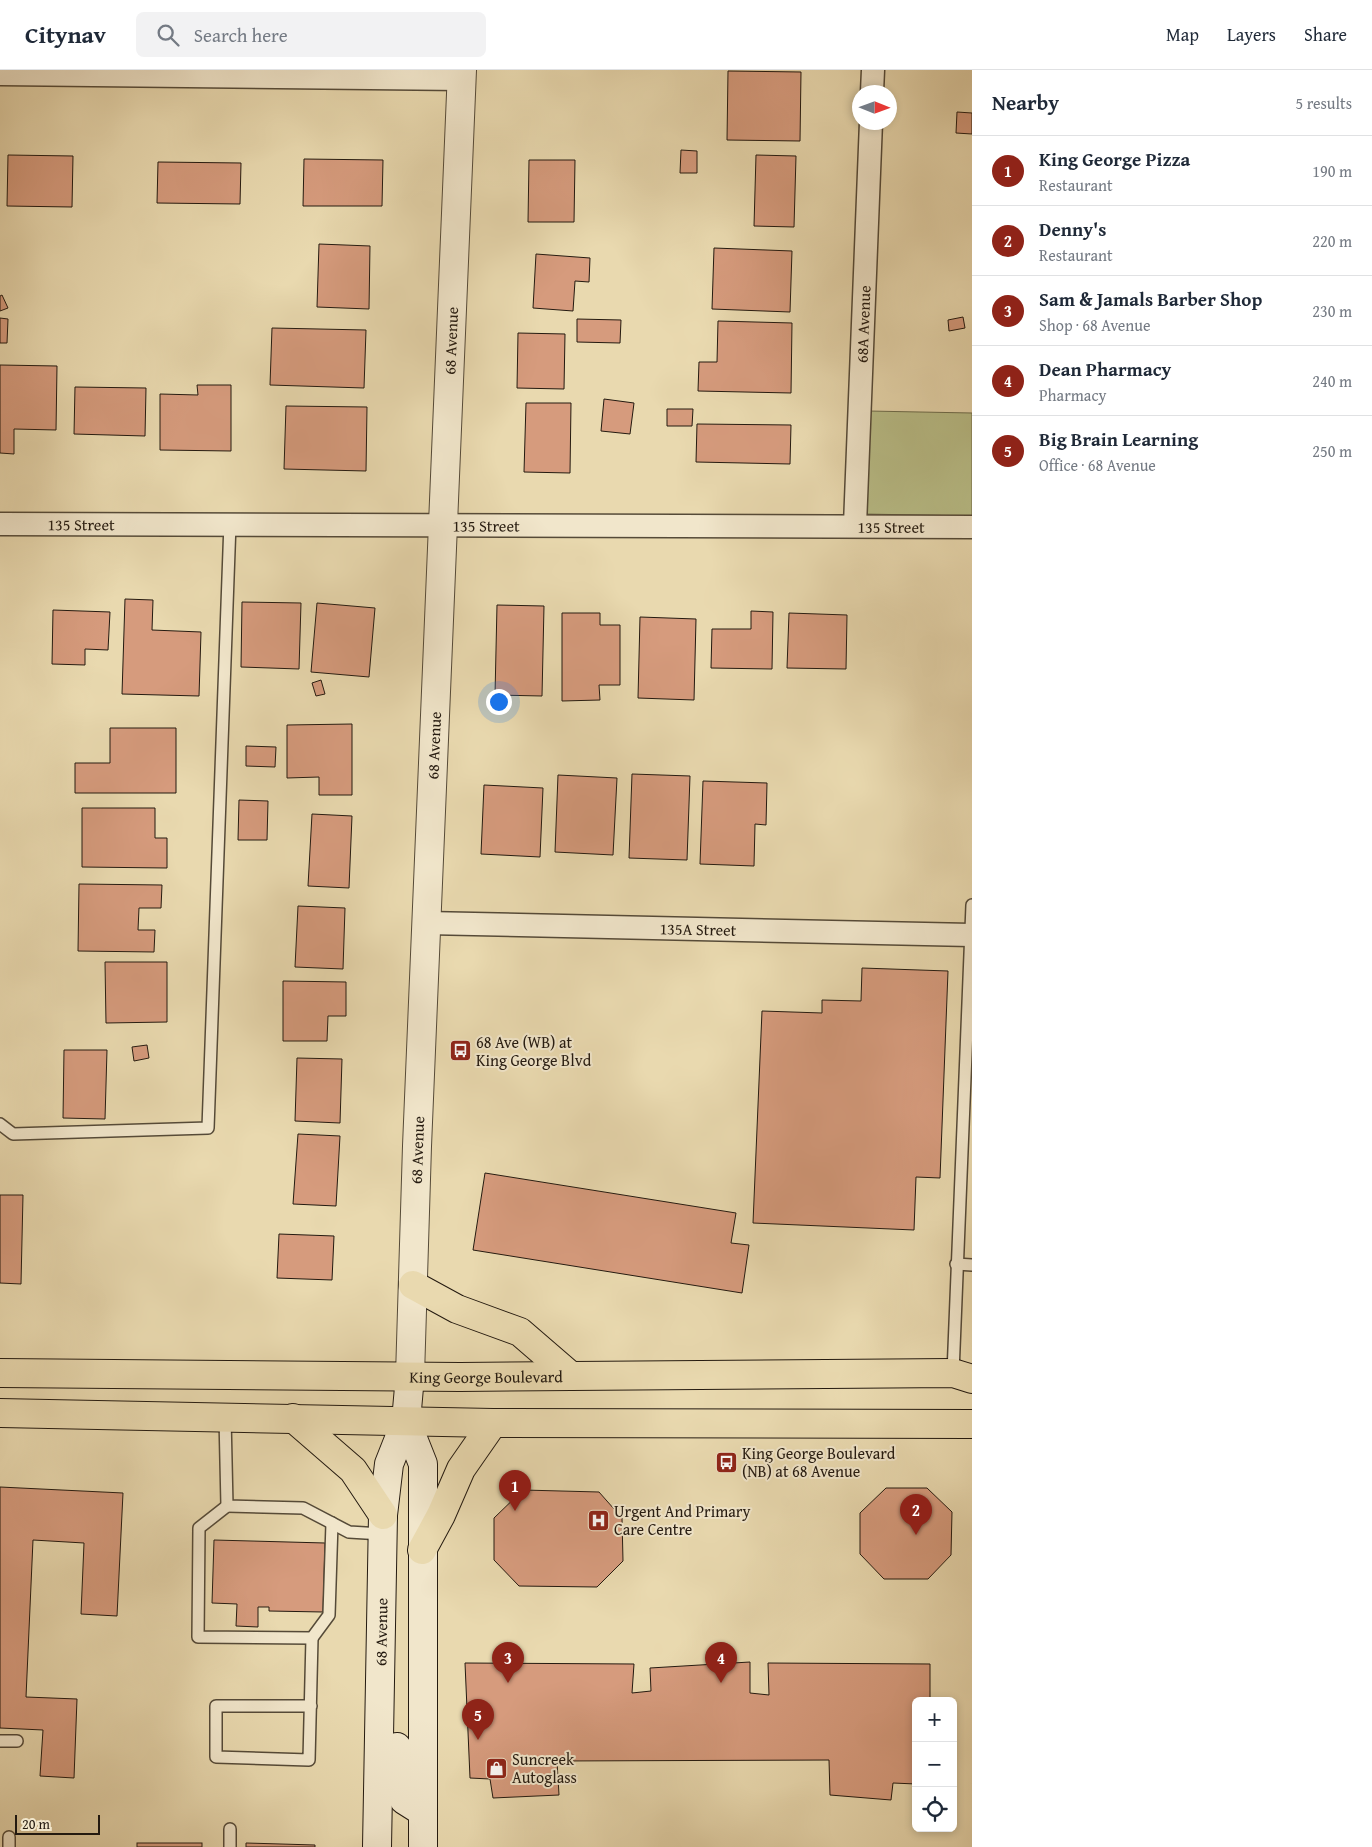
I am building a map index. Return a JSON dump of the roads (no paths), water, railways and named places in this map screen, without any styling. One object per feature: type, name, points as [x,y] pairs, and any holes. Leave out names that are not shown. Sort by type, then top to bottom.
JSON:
[{"type":"main road","points":[[413,1285],[457,1309],[520,1332],[571,1376]]},
{"type":"main road","name":"King George Boulevard","points":[[0,1373],[410,1376],[962,1376]]},
{"type":"main road","points":[[0,1413],[493,1423],[972,1424]]},
{"type":"main road","points":[[293,1418],[353,1470],[382,1524]]},
{"type":"main road","points":[[422,1550],[441,1515],[460,1469],[493,1423]]},
{"type":"street","points":[[872,85],[873,70]]},
{"type":"street","points":[[0,74],[462,74]]},
{"type":"street","name":"68 Avenue","points":[[377,1847],[382,1524],[389,1464],[406,1421],[410,1376],[426,923],[462,74]]},
{"type":"street","name":"68A Avenue","points":[[855,525],[871,130]]},
{"type":"street","name":"135 Street","points":[[0,524],[230,523],[443,526],[855,525],[972,527]]},
{"type":"street","name":"135A Street","points":[[426,923],[971,935]]},
{"type":"street","name":"68 Avenue","points":[[406,1421],[422,1464],[423,1847]]},
{"type":"street","points":[[380,1679],[397,1718],[396,1782],[404,1800],[424,1812]]},
{"type":"lane","points":[[0,1124],[13,1134],[208,1128],[230,523]]},
{"type":"lane","points":[[962,1376],[956,1264],[968,1108],[972,905]]},
{"type":"lane","points":[[956,1264],[972,1265]]},
{"type":"lane","points":[[225,1417],[227,1506]]},
{"type":"lane","points":[[312,1638],[198,1637],[199,1528],[227,1506],[303,1508],[349,1532],[382,1524]]},
{"type":"lane","points":[[311,1706],[216,1706],[216,1757],[309,1760],[311,1706],[312,1638],[329,1615],[332,1523]]},
{"type":"lane","points":[[0,1741],[17,1741]]},
{"type":"lane","points":[[230,1829],[230,1847]]},
{"type":"place","name":"68 Ave (WB) at King George Blvd","points":[[460,1051]]},
{"type":"place","name":"King George Boulevard (NB) at 68 Avenue","points":[[726,1462]]},
{"type":"place","name":"King George Pizza","points":[[515,1511]]},
{"type":"place","name":"Urgent And Primary Care Centre","points":[[598,1520]]},
{"type":"place","name":"Denny's","points":[[916,1535]]},
{"type":"place","name":"Sam & Jamals Barber Shop","points":[[508,1683]]},
{"type":"place","name":"Dean Pharmacy","points":[[721,1683]]},
{"type":"place","name":"Big Brain Learning","points":[[478,1740]]},
{"type":"place","name":"Suncreek Autoglass","points":[[496,1768]]}]
